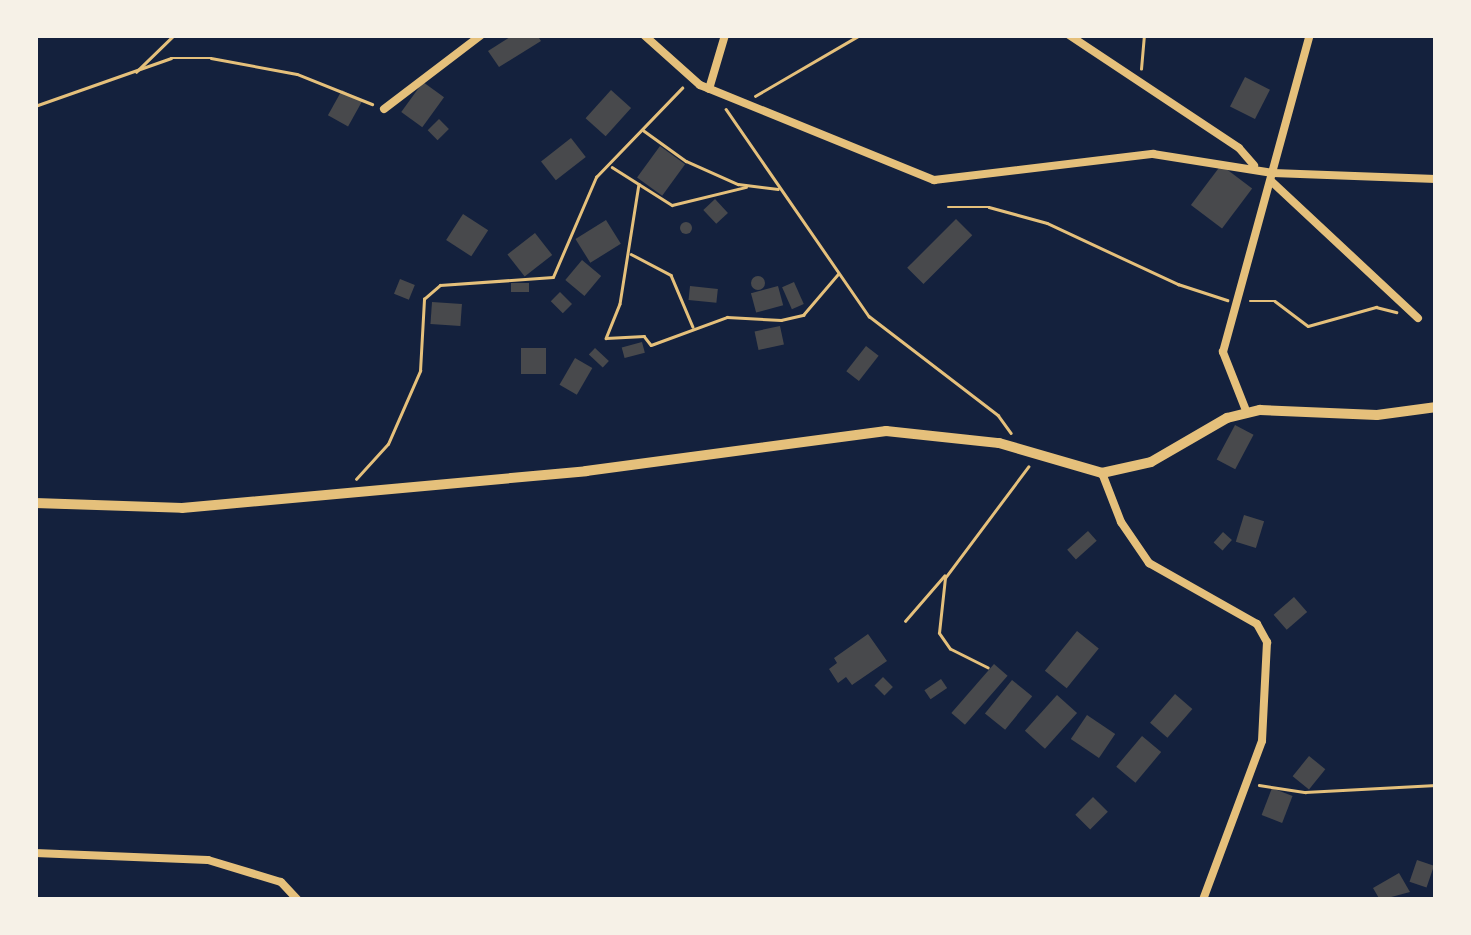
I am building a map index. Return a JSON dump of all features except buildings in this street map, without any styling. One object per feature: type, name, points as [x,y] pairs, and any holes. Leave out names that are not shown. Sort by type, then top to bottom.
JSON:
[{"type":"street","points":[[384,108],[481,35]]},
{"type":"street","points":[[644,35],[692,81],[740,104],[934,180],[1153,154],[1254,166]]},
{"type":"street","points":[[713,91],[725,35]]},
{"type":"street","points":[[1070,35],[1272,177],[1418,318]]},
{"type":"street","points":[[1247,413],[1224,352],[1310,35]]},
{"type":"street","points":[[1272,177],[1436,179]]},
{"type":"street","points":[[35,503],[182,508],[586,471],[886,431],[930,432],[1024,450],[1102,473],[1151,462],[1247,413],[1281,407],[1377,415],[1436,407]]},
{"type":"street","points":[[1102,473],[1121,522],[1150,563],[1257,624],[1268,642],[1262,741],[1204,900]]},
{"type":"street","points":[[35,853],[208,860],[280,882],[298,900]]},
{"type":"path","points":[[136,74],[174,35]]},
{"type":"path","points":[[740,104],[860,35]]},
{"type":"path","points":[[1144,35],[1146,85]]},
{"type":"path","points":[[35,106],[136,74],[171,58],[211,58],[296,74],[384,108]]},
{"type":"path","points":[[342,493],[388,444],[420,371],[424,300],[440,286],[553,277],[596,177],[692,81]]},
{"type":"path","points":[[713,91],[869,316],[998,415],[1024,450]]},
{"type":"path","points":[[643,130],[686,161],[747,186]]},
{"type":"path","points":[[610,165],[672,205],[747,186],[780,188]]},
{"type":"path","points":[[639,184],[630,253],[606,338],[644,336],[651,346],[727,316],[782,320],[803,315],[839,272]]},
{"type":"path","points":[[948,207],[989,206],[1047,223],[1178,284],[1235,302],[1275,301],[1308,326],[1376,307],[1418,318]]},
{"type":"path","points":[[630,253],[671,274],[693,328]]},
{"type":"path","points":[[906,621],[1038,454]]},
{"type":"path","points":[[949,571],[939,633],[950,649],[988,668]]},
{"type":"path","points":[[1248,783],[1305,792],[1436,786]]}]
